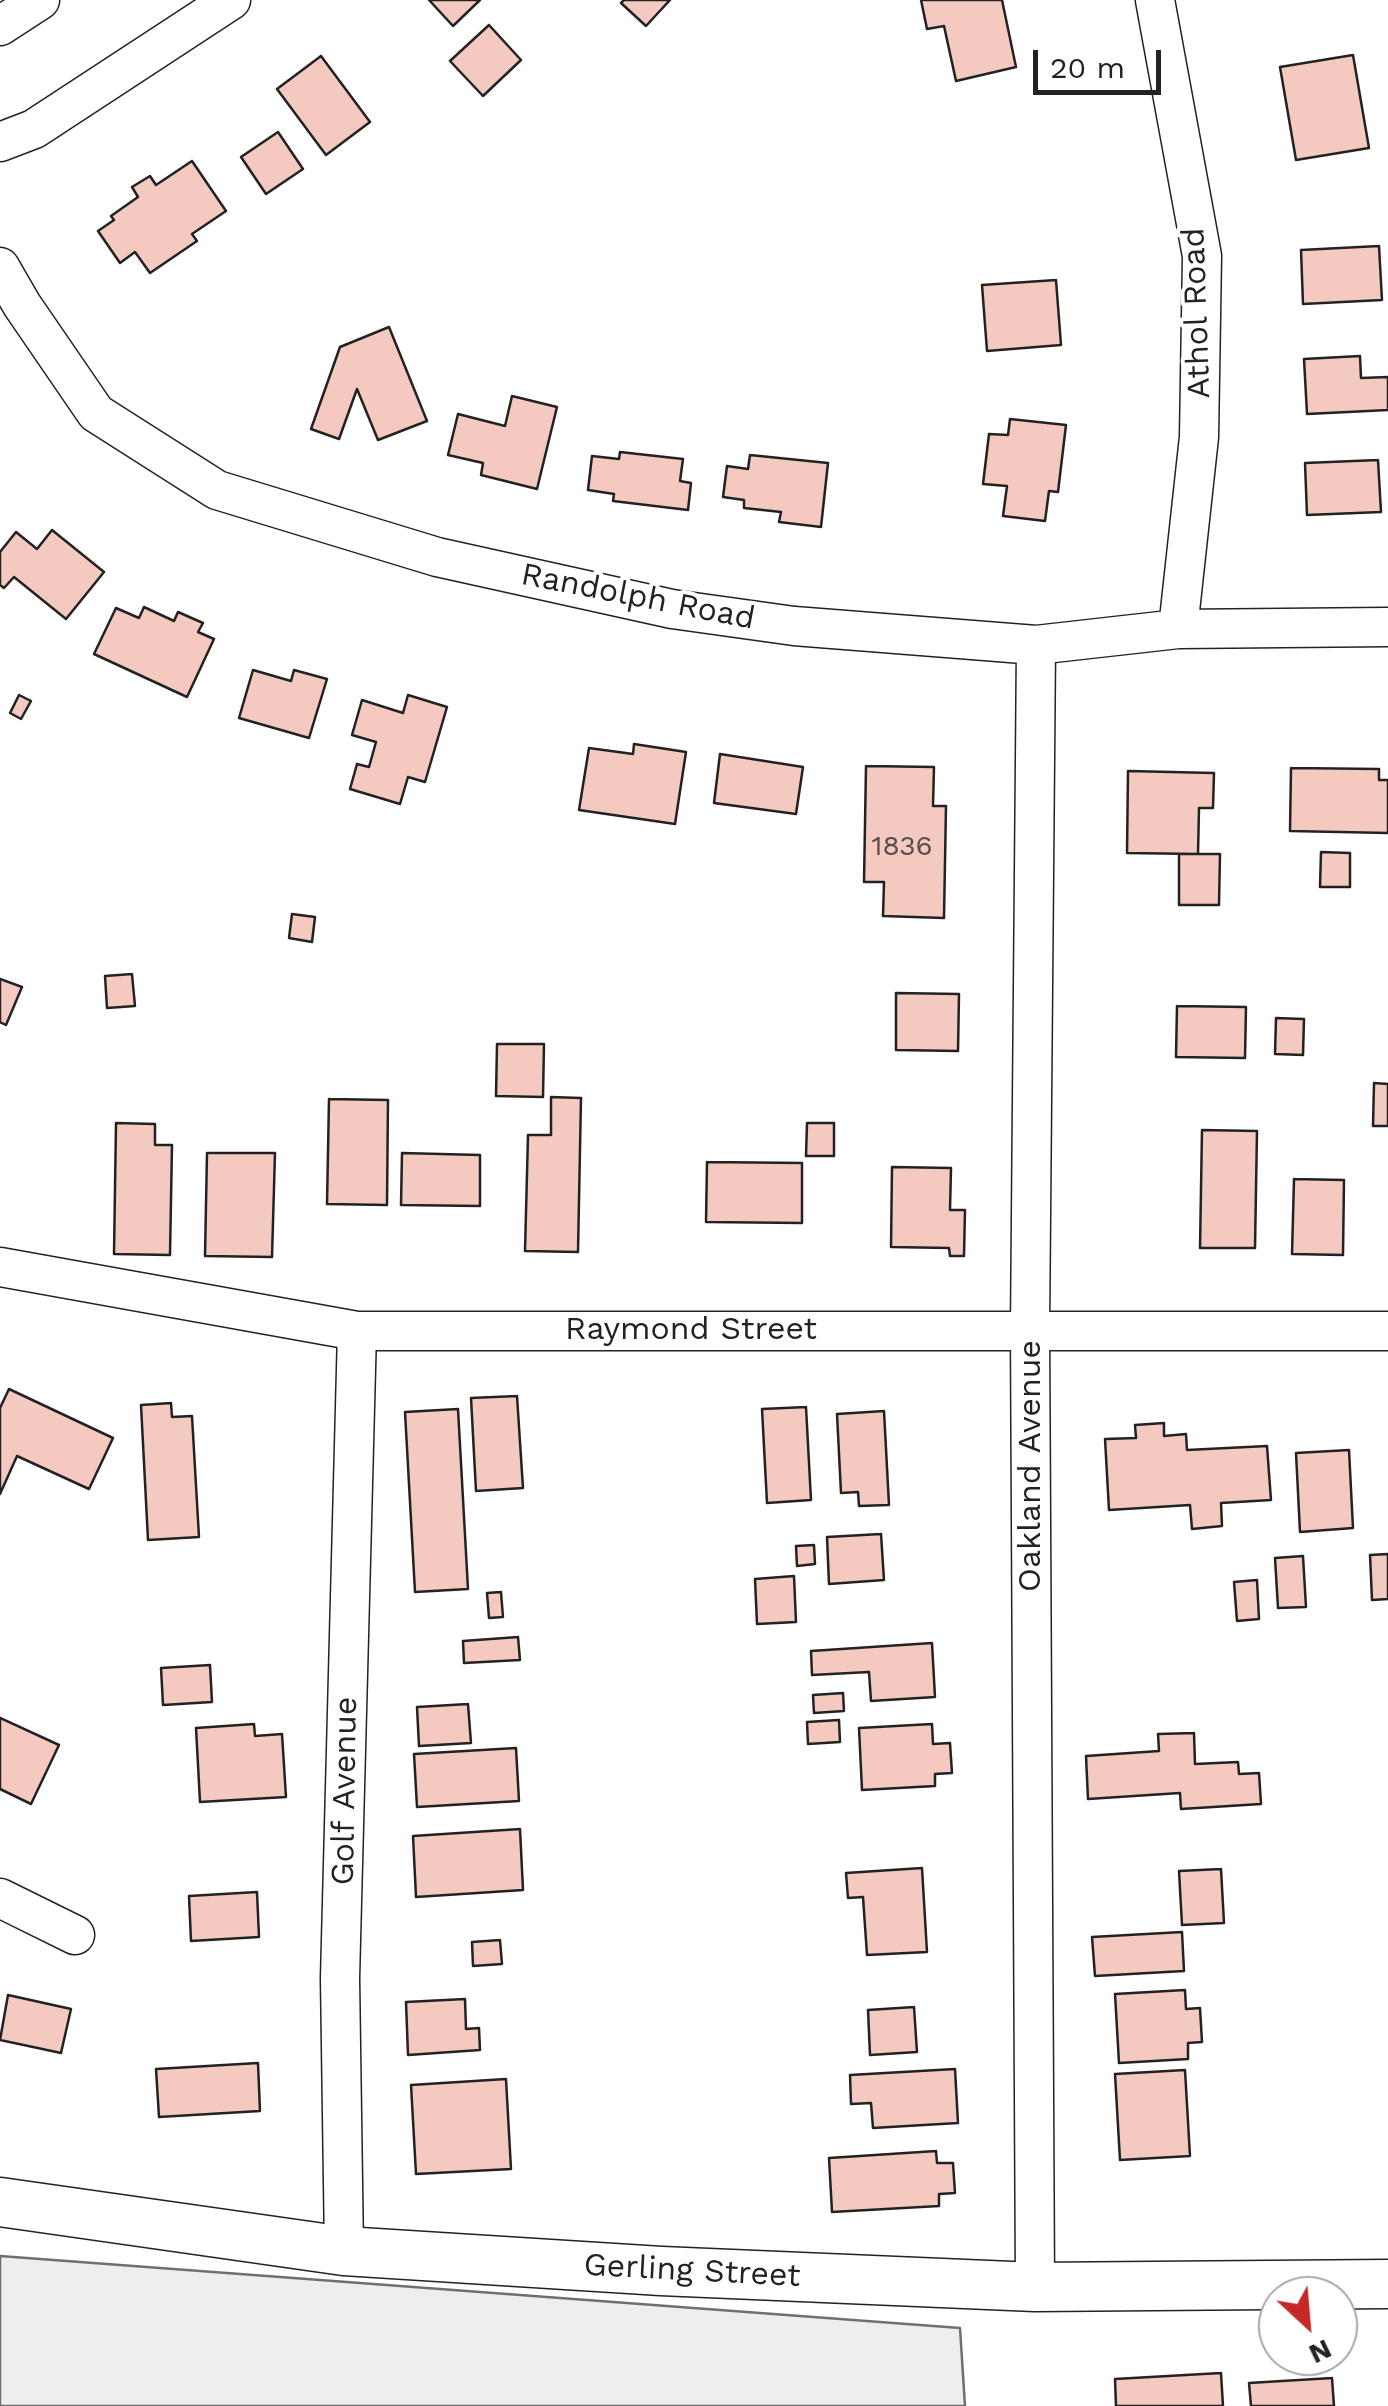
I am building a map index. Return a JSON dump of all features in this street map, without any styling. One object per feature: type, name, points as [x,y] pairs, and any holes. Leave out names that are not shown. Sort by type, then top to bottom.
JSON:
[{"type":"street","points":[[0,26],[40,0]]},
{"type":"street","points":[[0,142],[34,129],[231,0]]},
{"type":"street","name":"Athol Road","points":[[1155,0],[1202,256],[1199,437],[1178,628]]},
{"type":"street","name":"Randolph Road","points":[[0,266],[22,305],[96,412],[216,490],[437,557],[672,608],[794,626],[1036,645],[1178,628],[1388,626]]},
{"type":"street","name":"Oakland Avenue","points":[[1035,2287],[1030,1329],[1036,645]]},
{"type":"street","name":"Raymond Street","points":[[0,1266],[356,1331],[1388,1331]]},
{"type":"street","name":"Golf Avenue","points":[[344,2251],[340,1978],[356,1331]]},
{"type":"street","points":[[0,1898],[75,1935]]},
{"type":"street","name":"Gerling Street","points":[[0,2202],[344,2251],[661,2271],[1035,2287],[1388,2284]]},
{"type":"shaded area","points":[[0,2256],[960,2328],[965,2406],[0,2406]]},
{"type":"building","points":[[429,0],[480,0],[453,26]]},
{"type":"building","points":[[670,0],[646,26],[621,3]]},
{"type":"building","points":[[921,0],[1002,0],[1016,67],[956,81],[944,26],[927,29]]},
{"type":"building","points":[[489,25],[521,60],[483,96],[450,61]]},
{"type":"building","points":[[1353,55],[1369,148],[1296,160],[1280,67]]},
{"type":"building","points":[[321,56],[370,122],[326,155],[277,89]]},
{"type":"building","points":[[278,132],[303,169],[266,194],[241,157]]},
{"type":"building","points":[[192,161],[226,211],[192,234],[197,241],[150,273],[135,252],[120,263],[98,231],[114,220],[111,216],[138,197],[132,187],[150,176],[156,185]]},
{"type":"building","points":[[1379,246],[1382,300],[1303,304],[1301,250]]},
{"type":"building","points":[[1056,280],[1061,345],[987,351],[982,285]]},
{"type":"building","points":[[389,327],[427,421],[378,440],[357,389],[339,439],[311,429],[340,347]]},
{"type":"building","points":[[1360,356],[1361,378],[1388,377],[1388,410],[1307,414],[1304,359]]},
{"type":"building","points":[[512,396],[557,407],[537,489],[481,475],[483,463],[448,455],[458,414],[505,426]]},
{"type":"building","points":[[1010,419],[1066,425],[1058,492],[1049,491],[1045,521],[1003,516],[1007,486],[983,484],[989,434],[1008,435]]},
{"type":"building","points":[[620,452],[683,459],[680,481],[691,483],[688,510],[613,501],[614,494],[588,490],[592,456],[619,459]]},
{"type":"building","points":[[750,455],[828,463],[821,527],[779,522],[781,512],[744,508],[744,500],[723,497],[727,466],[748,469]]},
{"type":"building","points":[[1378,460],[1381,512],[1307,515],[1305,463]]},
{"type":"building","points":[[52,530],[104,572],[66,619],[14,577],[4,588],[0,585],[0,552],[16,532],[37,549]]},
{"type":"building","points":[[144,607],[174,621],[178,612],[203,623],[198,632],[214,639],[187,697],[94,654],[116,608],[139,618]]},
{"type":"building","points":[[253,670],[291,681],[294,670],[327,679],[309,738],[239,718]]},
{"type":"building","points":[[19,695],[31,701],[21,719],[10,713]]},
{"type":"building","points":[[408,695],[447,707],[425,782],[408,777],[400,804],[350,789],[357,764],[369,767],[376,742],[352,735],[362,700],[403,713]]},
{"type":"building","points":[[634,744],[686,752],[675,824],[579,810],[589,748],[633,754]]},
{"type":"building","points":[[720,754],[803,767],[796,814],[714,803]]},
{"type":"building","points":[[866,766],[934,767],[933,806],[946,806],[944,918],[883,916],[884,882],[864,882]]},
{"type":"building","points":[[1291,768],[1379,769],[1379,780],[1388,780],[1388,833],[1290,831]]},
{"type":"building","points":[[1128,771],[1214,773],[1213,808],[1199,808],[1198,854],[1127,853]]},
{"type":"building","points":[[1321,852],[1350,853],[1350,887],[1320,887]]},
{"type":"building","points":[[1179,854],[1220,854],[1219,905],[1179,905]]},
{"type":"building","points":[[292,914],[315,917],[312,942],[289,938]]},
{"type":"building","points":[[132,974],[135,1006],[107,1008],[105,976]]},
{"type":"building","points":[[0,979],[22,987],[6,1025],[0,1022]]},
{"type":"building","points":[[896,993],[959,994],[958,1051],[896,1050]]},
{"type":"building","points":[[1177,1006],[1246,1007],[1245,1058],[1176,1057]]},
{"type":"building","points":[[1276,1018],[1304,1019],[1303,1055],[1275,1054]]},
{"type":"building","points":[[497,1044],[544,1044],[543,1097],[496,1096]]},
{"type":"building","points":[[1374,1083],[1388,1084],[1388,1126],[1373,1126]]},
{"type":"building","points":[[551,1097],[581,1098],[578,1252],[525,1251],[528,1135],[551,1135]]},
{"type":"building","points":[[329,1099],[388,1100],[387,1205],[327,1204]]},
{"type":"building","points":[[116,1123],[155,1124],[155,1145],[172,1145],[170,1255],[114,1254]]},
{"type":"building","points":[[807,1123],[834,1123],[834,1156],[806,1156]]},
{"type":"building","points":[[1202,1130],[1257,1131],[1255,1248],[1200,1248]]},
{"type":"building","points":[[207,1153],[275,1153],[272,1257],[205,1256]]},
{"type":"building","points":[[402,1153],[480,1155],[480,1206],[401,1205]]},
{"type":"building","points":[[707,1162],[802,1163],[802,1223],[706,1222]]},
{"type":"building","points":[[892,1167],[951,1168],[950,1210],[965,1210],[964,1256],[950,1256],[949,1248],[891,1247]]},
{"type":"building","points":[[1294,1179],[1344,1180],[1343,1255],[1292,1254]]},
{"type":"building","points":[[9,1389],[113,1438],[89,1489],[17,1456],[0,1494],[0,1408]]},
{"type":"building","points":[[517,1396],[523,1488],[476,1491],[471,1398]]},
{"type":"building","points":[[171,1403],[172,1417],[192,1416],[199,1537],[148,1540],[141,1405]]},
{"type":"building","points":[[806,1407],[811,1500],[767,1503],[762,1409]]},
{"type":"building","points":[[458,1409],[468,1589],[415,1592],[405,1412]]},
{"type":"building","points":[[884,1411],[889,1505],[859,1506],[858,1492],[841,1493],[837,1414]]},
{"type":"building","points":[[1164,1423],[1164,1436],[1186,1434],[1187,1450],[1267,1446],[1271,1500],[1221,1503],[1222,1526],[1192,1529],[1190,1505],[1109,1510],[1105,1439],[1136,1438],[1135,1425]]},
{"type":"building","points":[[1349,1450],[1353,1528],[1300,1532],[1296,1453]]},
{"type":"building","points":[[881,1534],[884,1580],[829,1584],[827,1537]]},
{"type":"building","points":[[814,1545],[815,1564],[797,1566],[796,1546]]},
{"type":"building","points":[[1388,1554],[1388,1599],[1372,1600],[1370,1555]]},
{"type":"building","points":[[1303,1556],[1306,1607],[1278,1608],[1275,1558]]},
{"type":"building","points":[[794,1576],[796,1622],[757,1624],[755,1579]]},
{"type":"building","points":[[1257,1580],[1259,1619],[1237,1621],[1234,1582]]},
{"type":"building","points":[[501,1592],[503,1617],[489,1618],[487,1593]]},
{"type":"building","points":[[518,1637],[520,1660],[464,1663],[463,1641]]},
{"type":"building","points":[[932,1643],[935,1697],[871,1701],[869,1672],[812,1675],[811,1651]]},
{"type":"building","points":[[210,1665],[212,1702],[163,1705],[161,1668]]},
{"type":"building","points":[[843,1693],[844,1711],[814,1713],[813,1695]]},
{"type":"building","points":[[468,1704],[471,1743],[419,1746],[417,1707]]},
{"type":"building","points":[[0,1718],[59,1745],[31,1804],[0,1789]]},
{"type":"building","points":[[839,1720],[840,1742],[808,1744],[807,1722]]},
{"type":"building","points":[[254,1724],[255,1736],[282,1734],[286,1797],[200,1802],[196,1728]]},
{"type":"building","points":[[932,1724],[933,1744],[950,1743],[952,1773],[935,1774],[935,1786],[862,1790],[859,1728]]},
{"type":"building","points":[[1194,1733],[1195,1764],[1238,1762],[1239,1774],[1259,1773],[1261,1804],[1181,1809],[1180,1793],[1088,1799],[1086,1756],[1159,1751],[1158,1734]]},
{"type":"building","points":[[516,1748],[519,1801],[417,1807],[414,1754]]},
{"type":"building","points":[[520,1829],[523,1890],[416,1897],[413,1836]]},
{"type":"building","points":[[922,1868],[927,1952],[867,1955],[863,1897],[848,1898],[846,1873]]},
{"type":"building","points":[[1221,1869],[1224,1923],[1182,1925],[1179,1871]]},
{"type":"building","points":[[257,1892],[259,1937],[191,1941],[189,1896]]},
{"type":"building","points":[[1182,1932],[1184,1971],[1095,1976],[1092,1937]]},
{"type":"building","points":[[500,1940],[502,1964],[473,1966],[472,1942]]},
{"type":"building","points":[[1185,1990],[1186,2009],[1200,2008],[1202,2042],[1188,2043],[1188,2059],[1119,2063],[1115,1994]]},
{"type":"building","points":[[8,1995],[71,2009],[61,2053],[0,2040]]},
{"type":"building","points":[[465,1999],[466,2029],[479,2028],[480,2050],[408,2055],[406,2002]]},
{"type":"building","points":[[914,2007],[917,2052],[870,2055],[868,2010]]},
{"type":"building","points":[[258,2063],[260,2111],[159,2117],[156,2069]]},
{"type":"building","points":[[955,2069],[958,2123],[873,2128],[871,2103],[851,2104],[850,2075]]},
{"type":"building","points":[[1185,2070],[1190,2156],[1120,2160],[1115,2074]]},
{"type":"building","points":[[506,2079],[511,2169],[416,2174],[411,2085]]},
{"type":"building","points":[[936,2151],[937,2163],[953,2163],[955,2193],[939,2194],[939,2206],[832,2212],[829,2158]]},
{"type":"building","points":[[1221,2373],[1223,2406],[1116,2406],[1115,2379]]},
{"type":"building","points":[[1332,2378],[1334,2406],[1251,2406],[1249,2383]]}]
